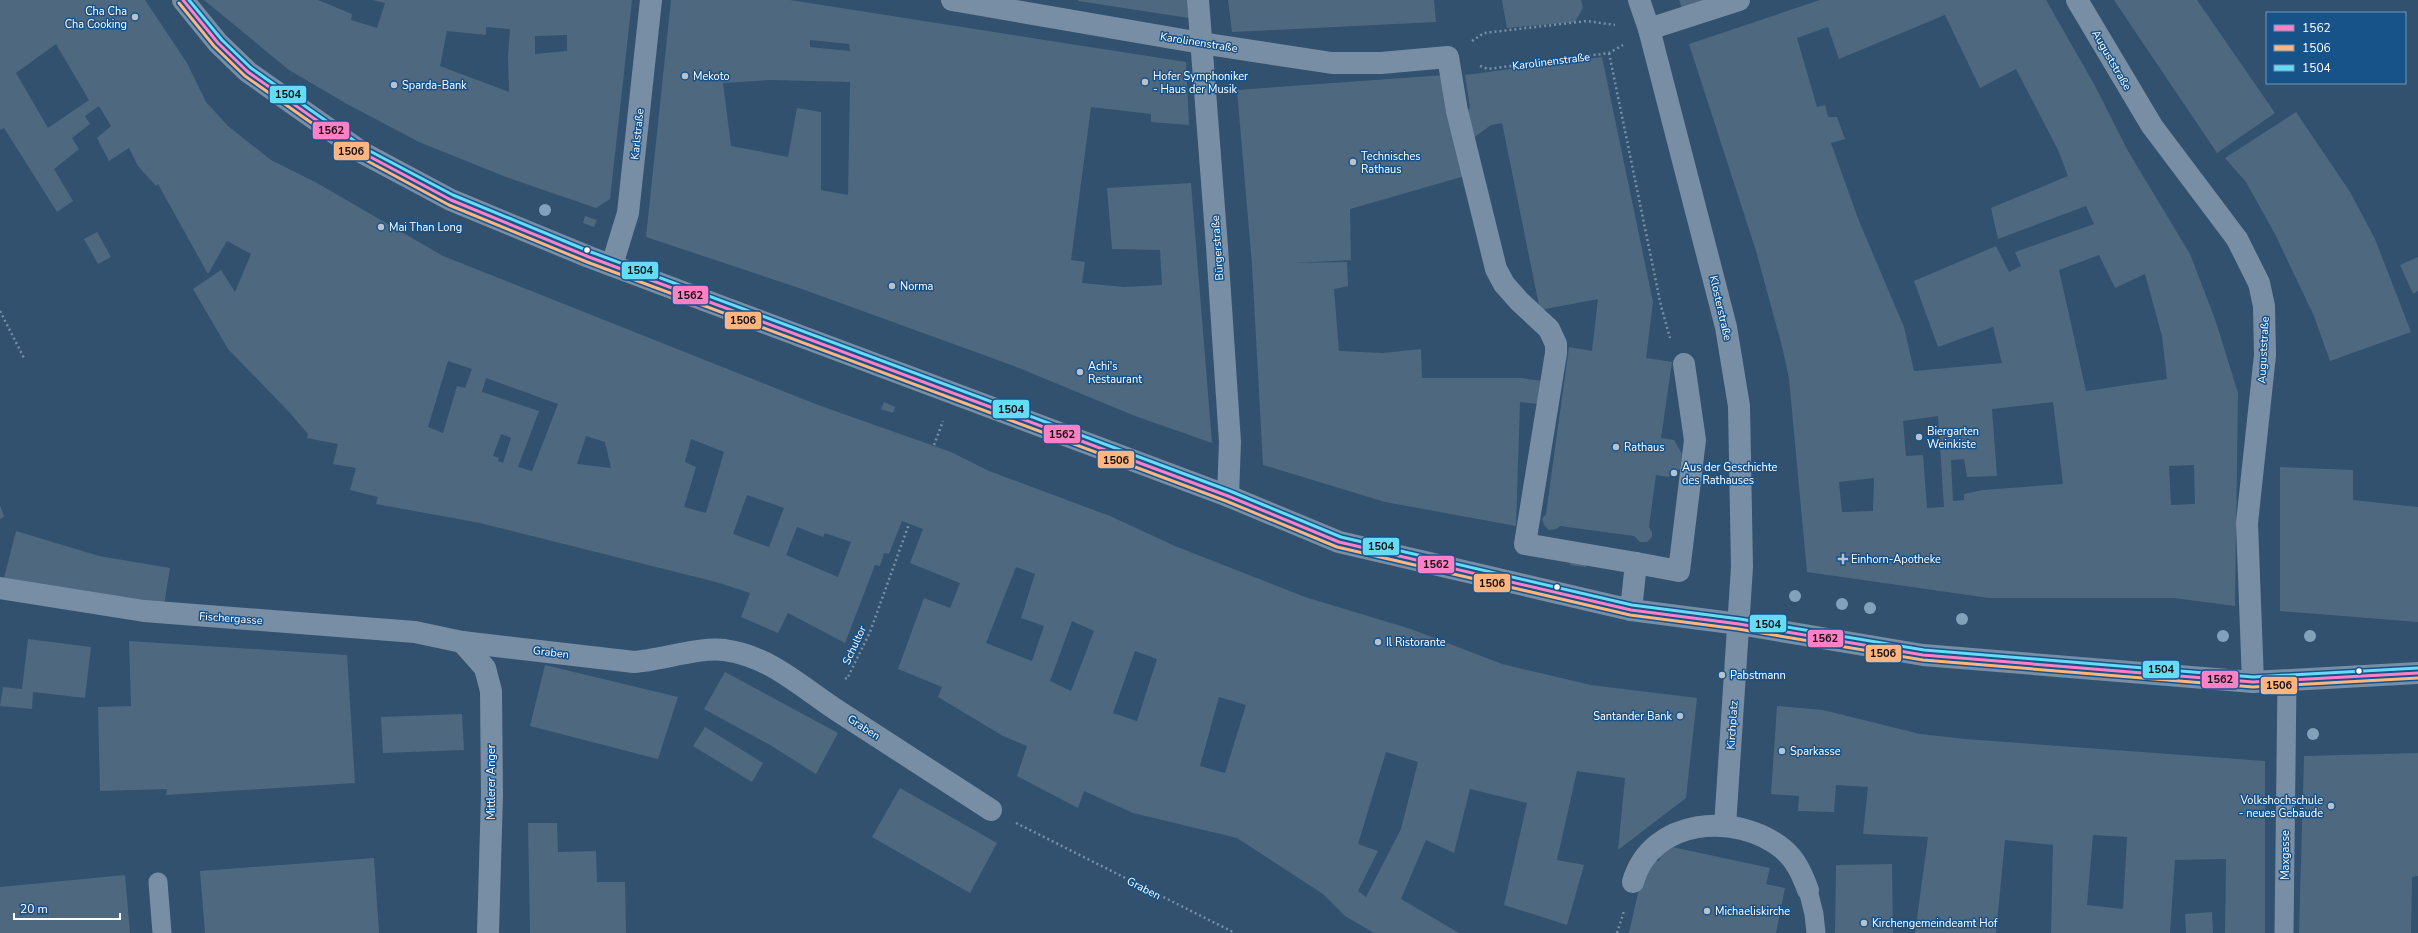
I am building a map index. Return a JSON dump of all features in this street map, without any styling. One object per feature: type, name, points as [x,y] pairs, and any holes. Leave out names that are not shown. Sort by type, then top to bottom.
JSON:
[{"type":"street","points":[[183,0],[218,43],[248,72],[286,101],[364,153],[451,200],[612,266],[1228,496],[1339,542],[1631,610],[1739,624],[1924,655],[2253,682],[2418,673]]},
{"type":"street","name":"Karlstraße","points":[[612,266],[628,213],[651,0]]},
{"type":"street","name":"Karolinenstraße","points":[[952,0],[1201,43],[1332,63],[1381,63],[1448,57]]},
{"type":"street","name":"Bürgerstraße","points":[[1198,0],[1230,442],[1228,496]]},
{"type":"street","name":"Klosterstraße","points":[[1639,0],[1649,29],[1726,327],[1739,406],[1742,567],[1739,624]]},
{"type":"street","points":[[1649,29],[1738,0]]},
{"type":"street","name":"Auguststraße","points":[[2077,0],[2152,126],[2237,239],[2259,283],[2264,306],[2264,354],[2247,523],[2253,682]]},
{"type":"street","points":[[1448,57],[1459,118],[1496,269],[1504,284],[1519,301],[1549,329],[1556,344],[1556,353],[1524,544],[1679,571],[1695,440],[1684,364]]},
{"type":"street","points":[[1631,610],[1636,563]]},
{"type":"street","name":"Fischergasse","points":[[0,588],[144,611],[415,632],[462,642]]},
{"type":"street","name":"Kirchplatz","points":[[1725,826],[1739,624]]},
{"type":"street","name":"Graben","points":[[462,642],[634,662],[655,660],[708,650],[725,650],[772,665],[835,709],[991,810]]},
{"type":"street","name":"Mittlerer Anger","points":[[462,642],[485,668],[491,691],[492,795],[488,933]]},
{"type":"street","points":[[1633,882],[1637,866],[1646,854],[1668,836],[1682,830],[1700,827],[1725,826],[1761,836],[1783,849],[1798,865],[1808,890]]},
{"type":"lane","name":"Maxgasse","points":[[2284,933],[2287,681]]},
{"type":"lane","points":[[158,882],[162,933]]},
{"type":"lane","points":[[1808,890],[1814,914],[1816,933]]},
{"type":"path","points":[[1448,57],[1484,33],[1587,21],[1649,29]]},
{"type":"path","name":"Karolinenstraße","points":[[1448,57],[1488,68],[1609,54],[1649,29]]},
{"type":"path","points":[[1609,54],[1661,306],[1670,338],[1684,364]]},
{"type":"path","points":[[0,311],[24,358]]},
{"type":"path","name":"Schultor","points":[[840,676],[846,679],[870,632],[909,524]]},
{"type":"path","name":"Graben","points":[[991,810],[1236,933]]},
{"type":"building","points":[[0,0],[145,0],[187,63],[206,102],[228,126],[271,160],[317,183],[443,256],[818,405],[951,452],[989,471],[1110,516],[1175,546],[1305,597],[1411,629],[1502,664],[1591,685],[1697,698],[1686,798],[1618,850],[1625,778],[1577,771],[1557,860],[1584,865],[1567,925],[1504,905],[1527,803],[1470,789],[1454,853],[1426,840],[1401,899],[1459,933],[1374,933],[1345,916],[1323,894],[1237,838],[1133,813],[1084,791],[1078,808],[1017,776],[1027,746],[1003,736],[938,697],[942,687],[898,669],[924,598],[950,608],[960,583],[910,563],[923,529],[902,521],[889,554],[884,553],[880,566],[875,565],[845,643],[788,613],[778,633],[741,617],[750,593],[716,582],[480,523],[376,504],[378,497],[350,490],[356,468],[333,464],[338,444],[307,438],[308,434],[290,413],[228,349],[193,289],[221,270],[235,292],[251,254],[227,241],[208,274],[158,184],[156,186],[138,166],[129,148],[109,161],[97,138],[111,126],[99,106],[85,116],[90,124],[72,138],[79,149],[54,169],[73,201],[57,212],[4,128],[0,130]],"holes":[[[56,44],[89,100],[48,128],[16,73]],[[448,361],[472,369],[465,388],[457,386],[443,433],[428,427]],[[486,378],[558,404],[532,471],[518,467],[539,411],[482,392]],[[501,434],[511,438],[503,463],[498,461],[499,458],[493,456]],[[586,436],[605,442],[611,468],[577,464]],[[691,439],[724,452],[706,513],[684,507],[696,467],[685,462]],[[747,495],[784,508],[769,547],[733,534]],[[797,527],[823,537],[825,533],[851,542],[838,577],[786,555]],[[1016,567],[1035,574],[1021,618],[1044,626],[1032,661],[986,643]],[[1072,621],[1094,631],[1071,691],[1050,681]],[[1135,651],[1157,659],[1137,721],[1113,713]],[[1219,697],[1246,705],[1225,773],[1200,766]],[[1386,752],[1418,762],[1401,829],[1366,897],[1358,891],[1378,851],[1358,844]]]},
{"type":"building","points":[[204,0],[318,0],[352,14],[351,20],[377,28],[385,3],[373,0],[632,0],[610,199],[596,208],[506,177],[419,142],[347,104],[289,70]],"holes":[[[486,27],[510,29],[508,56],[509,92],[440,66],[447,31],[486,35]],[[567,35],[567,51],[535,54],[535,36]]]},
{"type":"building","points":[[671,0],[790,0],[1186,62],[1189,125],[1151,122],[1151,114],[1091,107],[1071,260],[1085,262],[1082,283],[1124,287],[1162,285],[1160,250],[1112,249],[1107,188],[1191,183],[1212,443],[1135,416],[1014,366],[802,289],[646,237]],"holes":[[[810,40],[849,44],[850,51],[810,47]],[[772,80],[850,82],[848,195],[821,190],[821,112],[797,108],[788,157],[731,146],[723,83]]]},
{"type":"building","points":[[1187,0],[1189,18],[1078,1]]},
{"type":"building","points":[[1228,0],[1434,0],[1436,22],[1232,32]]},
{"type":"building","points":[[1502,0],[1581,0],[1583,8],[1575,22],[1507,28]]},
{"type":"building","points":[[1679,0],[1714,0],[1683,11]]},
{"type":"building","points":[[1820,0],[2046,0],[2094,84],[2128,151],[2190,254],[2215,319],[2238,393],[2235,606],[2174,598],[1989,598],[1807,572],[1789,379],[1783,350],[1756,251],[1689,44]],"holes":[[[1945,15],[1980,88],[2016,69],[2058,150],[2068,176],[1991,208],[1998,239],[2086,206],[2094,224],[2015,252],[2021,266],[2009,272],[1996,246],[1914,281],[1938,347],[1993,327],[2002,363],[1914,371],[1904,327],[1859,221],[1831,143],[1845,139],[1837,117],[1828,117],[1825,105],[1817,107],[1797,38],[1828,27],[1839,59]],[[2099,255],[2115,288],[2145,274],[2162,336],[2167,379],[2086,391],[2059,270]],[[2053,402],[2063,484],[1983,490],[1964,494],[1964,500],[1953,501],[1951,460],[1964,459],[1967,477],[1997,476],[1992,409]],[[1938,416],[1944,507],[1927,508],[1923,455],[1906,456],[1903,421]],[[2194,465],[2195,504],[2171,505],[2169,466]],[[1874,478],[1873,511],[1842,512],[1839,482]]]},
{"type":"building","points":[[2114,0],[2197,0],[2275,113],[2217,153]]},
{"type":"building","points":[[1602,57],[1653,302],[1646,358],[1672,362],[1661,438],[1674,440],[1682,454],[1680,469],[1668,477],[1656,475],[1649,527],[1652,532],[1652,537],[1647,542],[1640,542],[1634,536],[1560,526],[1556,529],[1549,530],[1544,525],[1542,519],[1546,514],[1569,347],[1592,351],[1598,299],[1540,310],[1502,123],[1491,125],[1460,148],[1465,176],[1350,209],[1351,260],[1293,263],[1347,262],[1348,286],[1334,289],[1339,351],[1383,353],[1421,349],[1422,378],[1521,378],[1543,381],[1539,404],[1520,402],[1516,526],[1385,502],[1263,465],[1252,265],[1237,90],[1445,75],[1455,124],[1470,108],[1465,75]]},
{"type":"building","points":[[2296,112],[2350,192],[2375,239],[2411,332],[2330,361],[2314,316],[2275,234],[2246,182],[2225,158]]},
{"type":"building","points":[[585,216],[597,220],[594,227],[583,223]]},
{"type":"building","points":[[97,232],[111,257],[98,264],[84,239]]},
{"type":"building","points":[[2418,257],[2418,291],[2413,294],[2400,265]]},
{"type":"building","points":[[884,402],[895,407],[893,413],[881,409]]},
{"type":"building","points":[[2280,467],[2353,470],[2353,500],[2418,507],[2418,622],[2280,611]]},
{"type":"building","points":[[0,505],[4,517],[0,519]]},
{"type":"building","points":[[16,531],[99,556],[170,568],[164,605],[4,578]]},
{"type":"building","points":[[1571,558],[1586,560],[1586,567],[1570,565]]},
{"type":"building","points":[[28,639],[91,647],[85,698],[33,692],[32,709],[0,706],[3,687],[22,689]]},
{"type":"building","points":[[129,641],[347,655],[355,783],[166,795],[167,789],[100,791],[98,707],[131,706]]},
{"type":"building","points":[[545,665],[678,697],[658,759],[530,726]]},
{"type":"building","points":[[725,672],[838,733],[816,774],[770,745],[704,709]]},
{"type":"building","points":[[1777,706],[1823,710],[1920,734],[1965,739],[2265,761],[2265,933],[2225,933],[2226,859],[2175,860],[2170,933],[2051,933],[2053,845],[2005,840],[1996,933],[1915,933],[1928,837],[1863,834],[1868,787],[1836,785],[1834,812],[1798,811],[1799,796],[1771,794]],"holes":[[[2093,835],[2127,837],[2123,909],[2087,905]]]},
{"type":"building","points":[[462,714],[464,750],[383,753],[381,717]]},
{"type":"building","points":[[705,727],[763,763],[752,782],[693,746]]},
{"type":"building","points":[[2418,753],[2418,876],[2412,877],[2411,933],[2299,933],[2304,756]]},
{"type":"building","points":[[900,788],[997,843],[970,893],[872,837]]},
{"type":"building","points":[[528,823],[557,823],[558,852],[596,851],[597,882],[625,882],[626,933],[530,933]]},
{"type":"building","name":"Michaeliskirche","points":[[1663,845],[1770,868],[1766,884],[1785,888],[1776,933],[1629,933],[1646,858],[1659,861]]},
{"type":"building","points":[[374,858],[379,933],[205,933],[200,871]]},
{"type":"building","points":[[1892,864],[1893,933],[1835,933],[1836,865]]},
{"type":"building","points":[[125,875],[130,933],[0,933],[0,887]]},
{"type":"building","points":[[2212,912],[2213,933],[2186,933],[2185,914]]},
{"type":"transit line","name":"1562","points":[[183,0],[218,43],[248,72],[363,153],[451,200],[589,257],[1228,496],[1339,542],[1631,610],[1739,624],[1923,655],[2253,682],[2418,673]]},
{"type":"transit line","name":"1504","points":[[189,0],[222,40],[251,68],[366,149],[453,195],[591,252],[1230,491],[1341,537],[1632,605],[1740,619],[1924,650],[2253,677],[2418,668]]},
{"type":"transit line","name":"1506","points":[[179,3],[214,46],[245,76],[360,157],[449,205],[587,262],[1226,501],[1337,547],[1630,615],[1738,629],[1923,660],[2253,687],[2418,678]]},
{"type":"place","name":"Cha Cha Cha Cooking","points":[[135,17]]},
{"type":"place","name":"Mekoto","points":[[685,76]]},
{"type":"place","name":"Hofer Symphoniker - Haus der Musik","points":[[1145,82]]},
{"type":"place","name":"Sparda-Bank","points":[[394,85]]},
{"type":"place","name":"Technisches Rathaus","points":[[1353,162]]},
{"type":"place","name":"Mai Than Long","points":[[381,227]]},
{"type":"place","name":"Norma","points":[[892,286]]},
{"type":"place","name":"Achi's Restaurant","points":[[1080,372]]},
{"type":"place","name":"Biergarten Weinkiste","points":[[1919,437]]},
{"type":"place","name":"Rathaus","points":[[1616,447]]},
{"type":"place","name":"Aus der Geschichte des Rathauses","points":[[1674,473]]},
{"type":"place","name":"Einhorn-Apotheke","points":[[1843,559]]},
{"type":"place","name":"Il Ristorante","points":[[1378,642]]},
{"type":"place","name":"Pabstmann","points":[[1722,675]]},
{"type":"place","name":"Santander Bank","points":[[1680,716]]},
{"type":"place","name":"Sparkasse","points":[[1782,751]]},
{"type":"place","name":"Volkshochschule - neues Gebäude","points":[[2331,806]]},
{"type":"place","name":"Michaeliskirche","points":[[1707,911]]},
{"type":"place","name":"Kirchengemeindeamt Hof","points":[[1864,923]]}]
